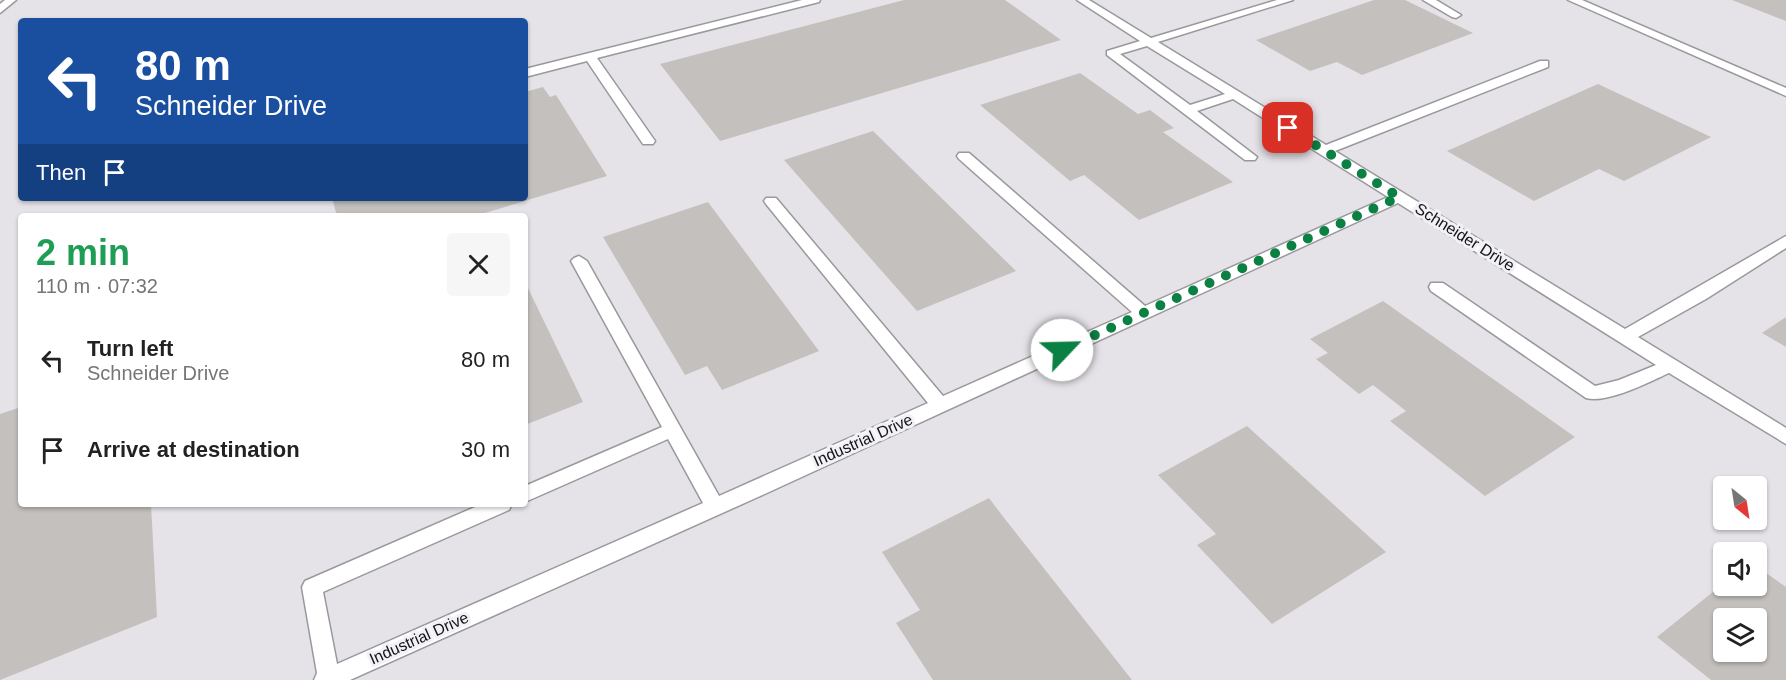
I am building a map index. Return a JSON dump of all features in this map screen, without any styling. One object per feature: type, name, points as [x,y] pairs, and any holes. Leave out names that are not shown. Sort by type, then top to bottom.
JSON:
[{"type":"lane","points":[[0,10],[11,0]]},
{"type":"lane","points":[[528,72],[815,0]]},
{"type":"lane","name":"Schneider Drive","points":[[1082,0],[1786,437]]},
{"type":"lane","points":[[1250,158],[1111,53],[1288,0]]},
{"type":"lane","points":[[1428,0],[1456,15]]},
{"type":"lane","points":[[1573,0],[1786,92]]},
{"type":"lane","points":[[590,57],[648,141]]},
{"type":"lane","points":[[1324,151],[1544,64]]},
{"type":"lane","points":[[1188,110],[1234,95]]},
{"type":"lane","points":[[964,156],[1143,313]]},
{"type":"lane","name":"Industrial Drive","points":[[327,679],[715,507],[1399,197]]},
{"type":"lane","points":[[771,201],[940,405]]},
{"type":"lane","points":[[1625,337],[1700,295],[1786,241]]},
{"type":"lane","points":[[579,261],[715,507]]},
{"type":"lane","points":[[1437,287],[1592,393],[1623,386],[1671,365]]},
{"type":"lane","points":[[528,493],[672,430]]},
{"type":"lane","points":[[327,679],[312,587],[495,507]]},
{"type":"building","points":[[904,0],[1005,0],[1061,40],[720,141],[660,64]]},
{"type":"building","points":[[1374,0],[1405,0],[1473,33],[1362,75],[1337,62],[1310,71],[1256,40]]},
{"type":"building","points":[[1732,0],[1786,0],[1786,21]]},
{"type":"building","points":[[1080,73],[1138,114],[1150,110],[1174,128],[1163,132],[1233,182],[1139,220],[1084,175],[1070,181],[980,105]]},
{"type":"building","points":[[1598,84],[1711,137],[1624,181],[1599,169],[1534,201],[1447,151]]},
{"type":"building","points":[[543,87],[550,97],[556,95],[607,176],[528,200],[528,91]]},
{"type":"building","points":[[873,131],[1016,271],[917,311],[784,160]]},
{"type":"building","points":[[333,201],[524,201],[485,213],[336,213]]},
{"type":"building","points":[[708,202],[819,351],[722,390],[707,366],[685,375],[603,237]]},
{"type":"building","points":[[528,288],[583,402],[528,424]]},
{"type":"building","points":[[1383,301],[1575,437],[1485,496],[1390,421],[1406,411],[1373,385],[1359,394],[1316,359],[1328,353],[1310,339]]},
{"type":"building","points":[[1786,317],[1786,347],[1762,333]]},
{"type":"building","points":[[18,408],[18,507],[151,507],[157,617],[0,680],[0,414]]},
{"type":"building","points":[[1247,426],[1386,552],[1272,624],[1197,545],[1216,534],[1158,475]]},
{"type":"building","points":[[989,498],[1132,680],[933,680],[896,623],[920,610],[882,552]]},
{"type":"building","points":[[1767,574],[1786,587],[1786,680],[1711,680],[1657,637],[1713,592],[1713,596],[1767,596]]},
{"type":"route","points":[[1062,350],[1399,197],[1288,128]]}]
